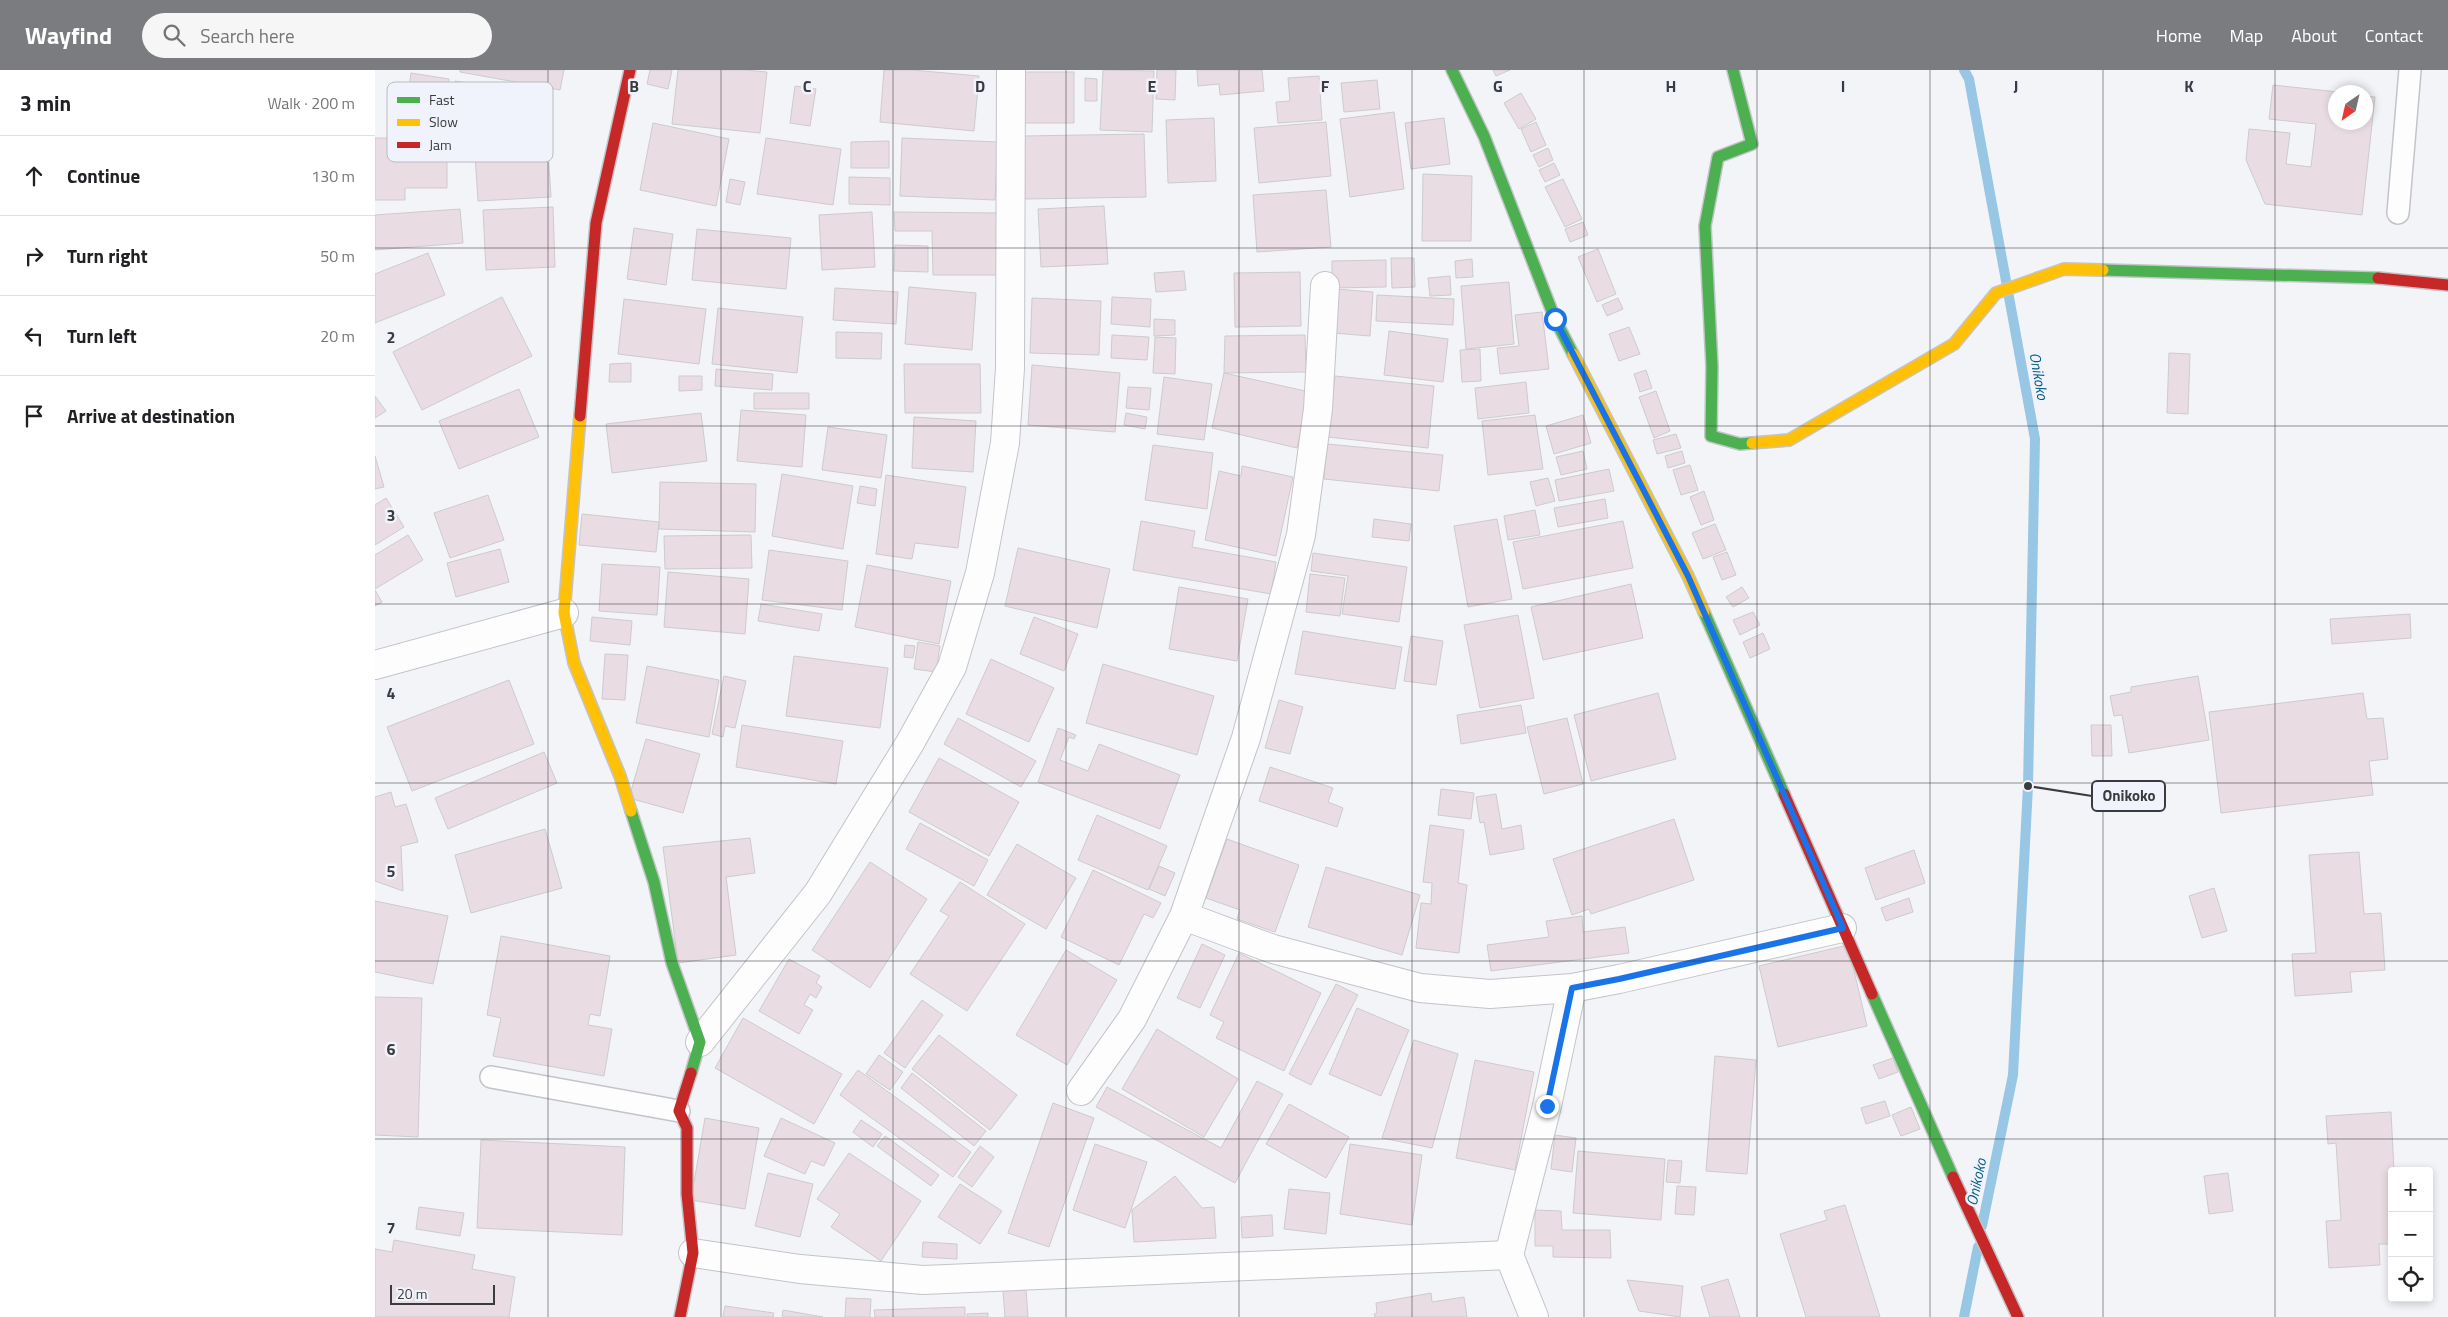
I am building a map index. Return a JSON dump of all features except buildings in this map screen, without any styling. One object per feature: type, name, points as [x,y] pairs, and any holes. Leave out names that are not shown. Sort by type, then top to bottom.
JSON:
[{"type":"street","points":[[630,70],[596,222],[564,613],[574,663],[620,776],[654,882],[672,963],[699,1042]]},
{"type":"street","points":[[680,1317],[693,1253],[687,1194],[687,1128],[679,1111],[699,1042],[818,893],[910,744],[952,667],[980,573],[1005,443],[1010,368],[1011,70]]},
{"type":"street","points":[[1452,70],[1484,136],[1555,319],[1688,576],[1843,928],[1921,1098],[1964,1202],[2018,1317]]},
{"type":"street","points":[[1733,70],[1752,144],[1718,157],[1705,226],[1712,366],[1711,436],[1740,444],[1789,440],[1954,344],[1996,293],[2064,269],[2363,277],[2448,285]]},
{"type":"street","points":[[1081,1091],[1132,1019],[1184,916],[1246,738],[1301,535],[1318,409],[1325,286]]},
{"type":"street","points":[[375,665],[564,613]]},
{"type":"street","points":[[1184,916],[1273,949],[1420,988],[1490,994],[1572,988],[1843,928]]},
{"type":"street","points":[[1534,1317],[1509,1255],[1547,1106],[1572,988]]},
{"type":"street","points":[[693,1253],[800,1269],[923,1280],[1509,1255]]},
{"type":"lane","points":[[2398,213],[2410,70]]},
{"type":"lane","points":[[491,1077],[679,1111]]},
{"type":"waterway","name":"Onikoko","points":[[1964,70],[1969,79],[2035,439],[2028,786],[2013,1075],[1982,1226]]},
{"type":"waterway","name":"Onikoko","points":[[1964,1317],[1978,1247]]},
{"type":"traffic: fast","points":[[1452,70],[1484,136],[1555,319],[1573,354]]},
{"type":"traffic: fast","points":[[1733,70],[1752,144],[1718,157],[1705,226],[1712,366],[1711,436],[1740,444],[1752,443]]},
{"type":"traffic: fast","points":[[2103,270],[2378,278]]},
{"type":"traffic: fast","points":[[1704,612],[1784,794]]},
{"type":"traffic: fast","points":[[631,811],[654,882],[672,963],[700,1042],[691,1073]]},
{"type":"traffic: fast","points":[[1872,994],[1953,1177]]},
{"type":"traffic: slow","points":[[1752,443],[1789,440],[1954,344],[1996,293],[2064,269],[2103,270]]},
{"type":"traffic: slow","points":[[1573,354],[1688,576],[1704,612]]},
{"type":"traffic: slow","points":[[580,416],[564,613],[574,663],[620,776],[631,811]]},
{"type":"traffic: jam","points":[[580,416],[596,223],[630,70]]},
{"type":"traffic: jam","points":[[2378,278],[2448,285]]},
{"type":"traffic: jam","points":[[1784,794],[1872,994]]},
{"type":"traffic: jam","points":[[680,1317],[693,1253],[687,1194],[687,1128],[679,1111],[691,1073]]},
{"type":"traffic: jam","points":[[1953,1177],[2018,1317]]},
{"type":"place","name":"Onikoko","points":[[2028,786]]},
{"type":"route","points":[[1547,1106],[1572,988],[1843,928],[1688,576],[1555,319]]}]
